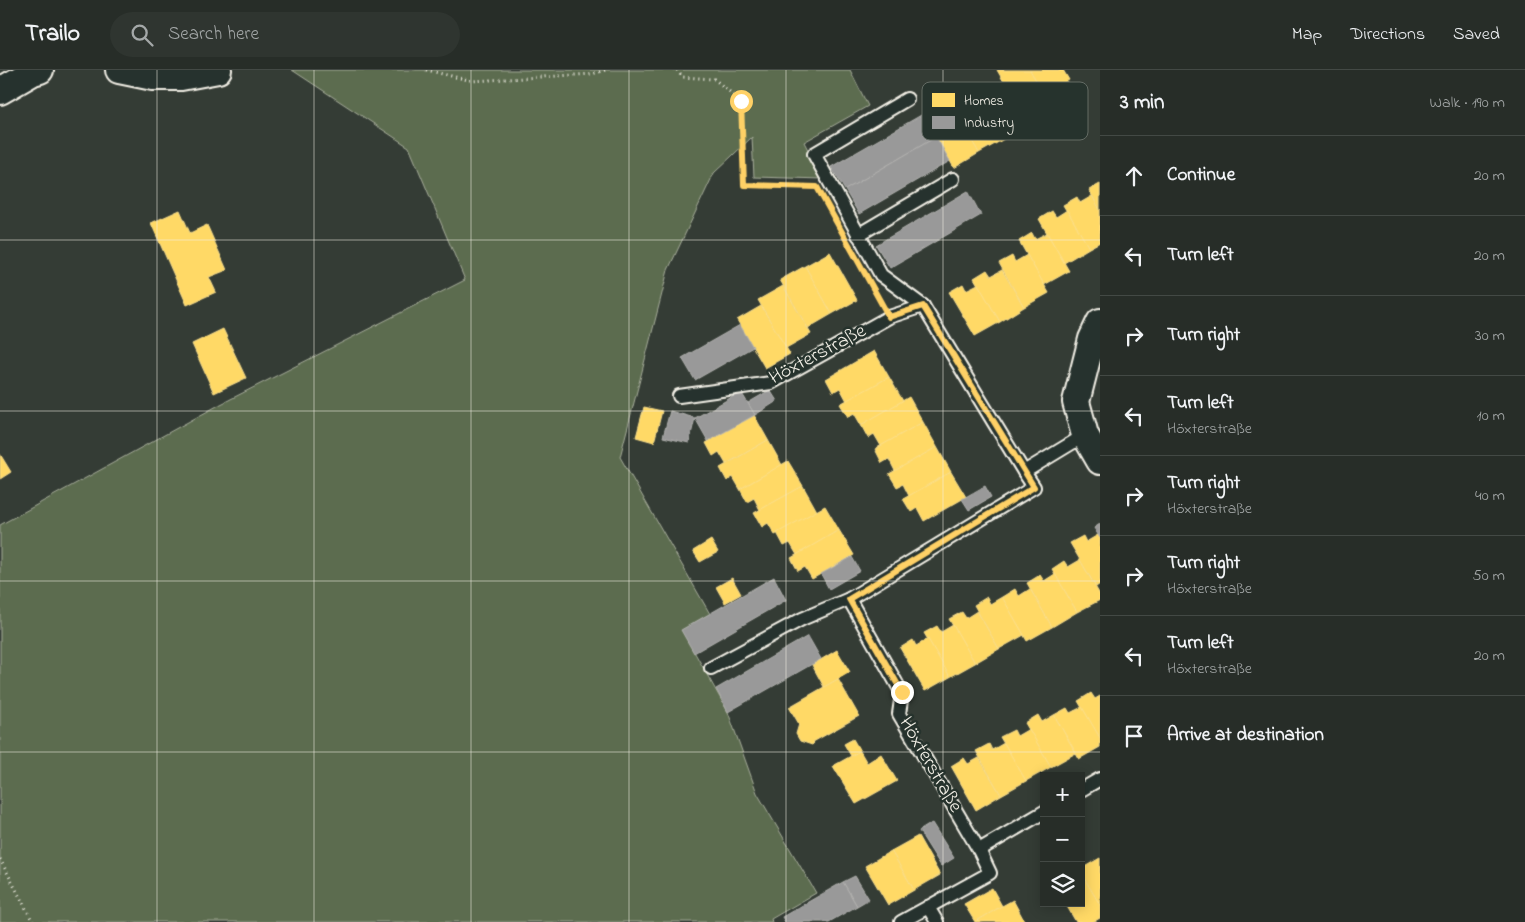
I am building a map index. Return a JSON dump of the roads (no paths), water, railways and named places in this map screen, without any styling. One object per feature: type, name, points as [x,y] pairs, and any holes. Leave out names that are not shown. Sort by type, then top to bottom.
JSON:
[{"type":"street","points":[[0,91],[40,70]]},
{"type":"street","points":[[119,70],[153,77],[181,76],[218,70]]},
{"type":"street","points":[[1100,322],[1092,339],[1076,402],[1085,435],[1100,461]]},
{"type":"lane","points":[[711,668],[802,619],[849,599],[1034,487],[923,306],[881,275],[814,154],[907,100]]},
{"type":"lane","points":[[858,234],[953,179]]},
{"type":"lane","name":"Höxterstraße","points":[[679,396],[772,383],[889,317],[923,306]]},
{"type":"lane","points":[[1024,472],[1085,435]]},
{"type":"lane","name":"Höxterstraße","points":[[849,599],[902,692],[899,714],[980,850],[990,873],[901,922]]},
{"type":"lane","points":[[1085,788],[1100,779]]},
{"type":"lane","points":[[980,850],[1040,814]]},
{"type":"lane","points":[[928,907],[937,922]]}]
